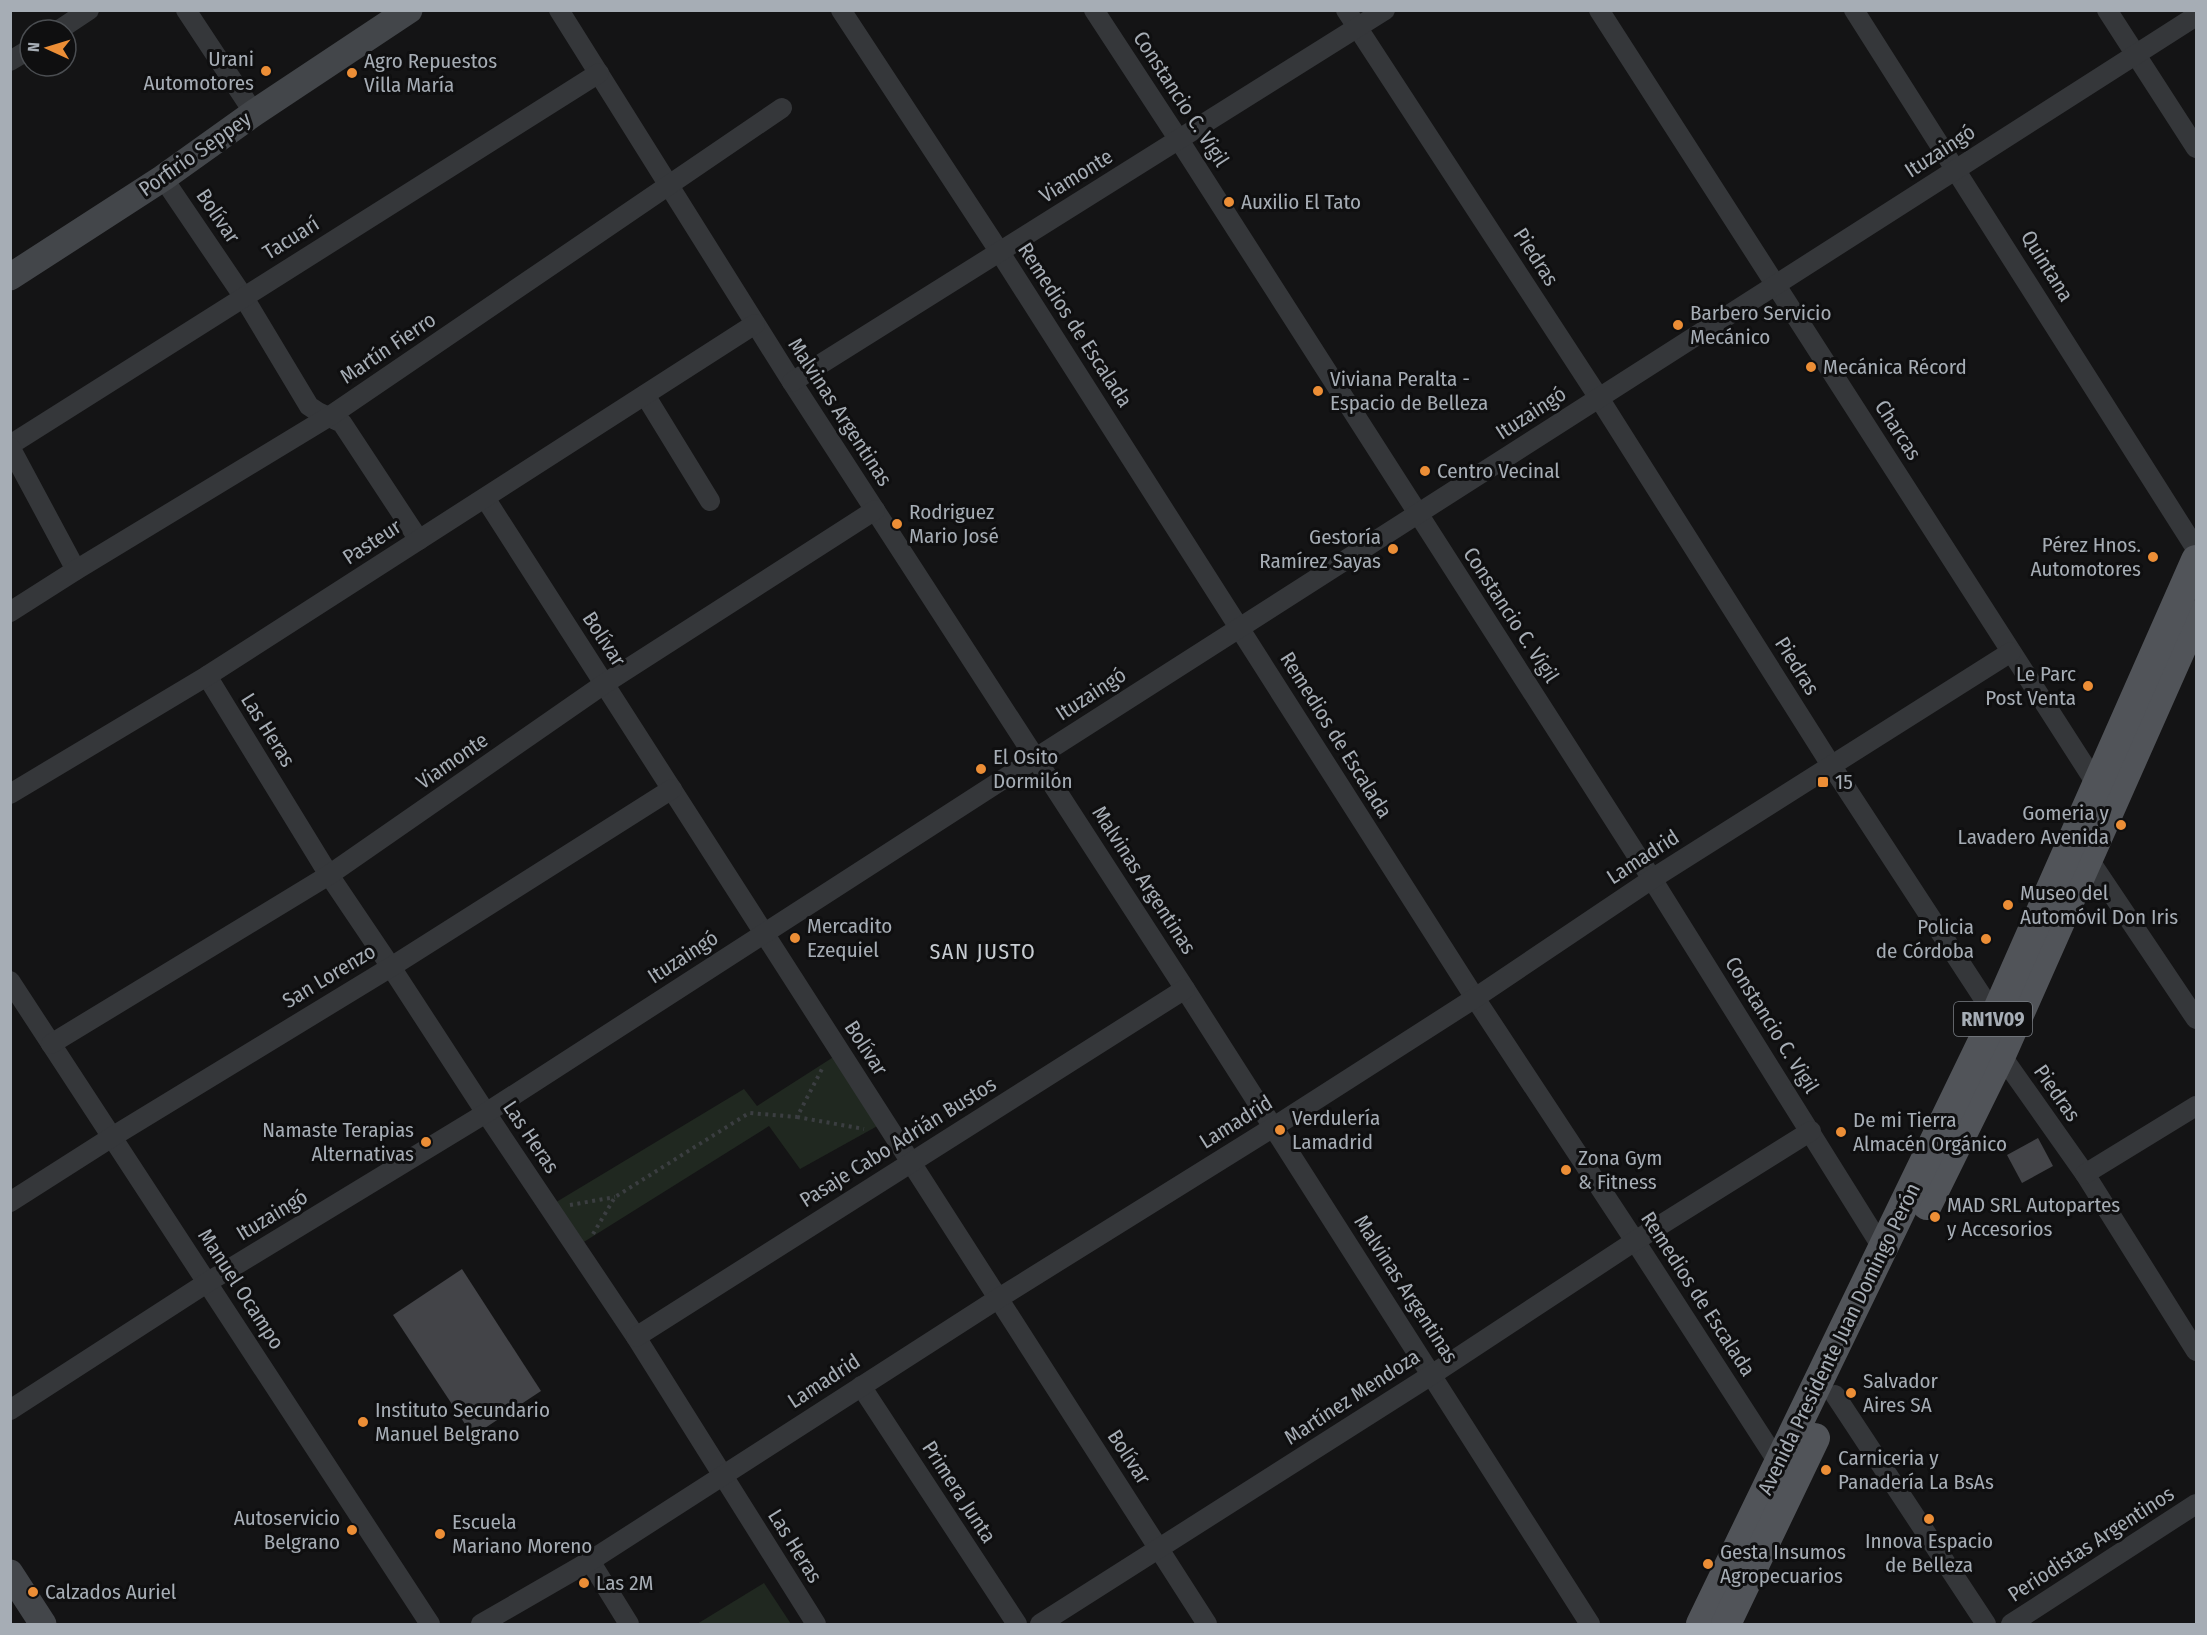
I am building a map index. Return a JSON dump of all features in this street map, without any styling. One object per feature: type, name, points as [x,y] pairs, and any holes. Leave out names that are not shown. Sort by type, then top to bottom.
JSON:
[{"type":"main road","name":"Porfirio Seppey","points":[[10,277],[163,178],[254,113],[409,10]]},
{"type":"main road","name":"Avenida Presidente Juan Domingo Perón","points":[[1726,1624],[1786,1474],[1883,1249],[1995,1016],[2196,560]]},
{"type":"main road","name":"Avenida Presidente Juan Domingo Perón","points":[[1701,1624],[1786,1474],[1835,1395],[2001,1055],[2196,619]]},
{"type":"main road","points":[[10,1573],[43,1624]]},
{"type":"street","points":[[186,10],[254,113]]},
{"type":"street","name":"Malvinas Argentinas","points":[[559,10],[792,382],[1433,1374],[1589,1624]]},
{"type":"street","name":"Remedios de Escalada","points":[[841,10],[999,251],[1240,627],[1474,998],[1786,1474]]},
{"type":"street","name":"Constancio C. Vigil","points":[[1094,10],[1652,879],[1883,1249]]},
{"type":"street","name":"Piedras","points":[[1346,10],[1599,398],[1831,765],[1995,1016],[2001,1055],[2085,1174],[2196,1351]]},
{"type":"street","name":"Viamonte","points":[[792,382],[1385,10]]},
{"type":"street","name":"Charcas","points":[[1599,10],[2097,785]]},
{"type":"street","name":"Quintana","points":[[1854,10],[2196,549]]},
{"type":"street","points":[[2107,10],[2196,148]]},
{"type":"street","name":"Ituzaingó","points":[[10,1410],[208,1282],[486,1113],[763,933],[2196,16]]},
{"type":"street","name":"Tacuarí","points":[[10,446],[243,296],[599,73]]},
{"type":"street","name":"Martín Fierro","points":[[10,612],[330,416],[782,108]]},
{"type":"street","name":"Bolívar","points":[[163,178],[243,296],[309,406],[342,423],[419,540]]},
{"type":"street","name":"Pasteur","points":[[10,794],[207,676],[755,324]]},
{"type":"street","points":[[645,395],[710,501]]},
{"type":"street","points":[[10,446],[76,570]]},
{"type":"street","name":"Bolívar","points":[[485,498],[1207,1624]]},
{"type":"street","name":"Viamonte","points":[[51,1044],[329,875],[604,684],[875,510]]},
{"type":"street","points":[[2196,591],[2196,619]]},
{"type":"street","name":"Lamadrid","points":[[481,1624],[590,1560],[999,1298],[1272,1128],[1474,998],[1652,879],[2012,652]]},
{"type":"street","name":"Las Heras","points":[[207,676],[329,875],[636,1337],[816,1624]]},
{"type":"street","name":"San Lorenzo","points":[[10,1202],[672,789]]},
{"type":"street","points":[[2088,858],[2196,1018]]},
{"type":"street","name":"Manuel Ocampo","points":[[10,981],[430,1624]]},
{"type":"street","name":"Pasaje Cabo Adrián Bustos","points":[[636,1337],[1185,989]]},
{"type":"street","points":[[2085,1174],[2196,1106]]},
{"type":"street","name":"Martínez Mendoza","points":[[1040,1624],[1810,1131]]},
{"type":"street","name":"Primera Junta","points":[[861,1386],[1017,1624]]},
{"type":"street","points":[[1835,1395],[1986,1624]]},
{"type":"street","name":"Periodistas Argentinos","points":[[2011,1624],[2196,1503]]},
{"type":"street","points":[[590,1560],[629,1624]]},
{"type":"path","points":[[797,1117],[823,1067]]},
{"type":"path","points":[[569,1205],[615,1197],[749,1113],[797,1117],[864,1129]]},
{"type":"path","points":[[593,1234],[615,1197]]},
{"type":"shaded area","points":[[835,1056],[881,1124],[800,1169],[769,1126],[579,1245],[553,1204],[744,1089],[757,1106]]},
{"type":"shaded area","points":[[764,1583],[791,1624],[697,1624]]},
{"type":"building","points":[[2038,1138],[2053,1166],[2022,1183],[2007,1155]]},
{"type":"building","points":[[462,1269],[541,1391],[473,1436],[393,1315]]},
{"type":"place","name":"Urani Automotores","points":[[266,71]]},
{"type":"place","name":"Agro Repuestos Villa María","points":[[352,73]]},
{"type":"place","name":"Auxilio El Tato","points":[[1229,202]]},
{"type":"place","name":"Barbero Servicio Mecánico","points":[[1678,325]]},
{"type":"place","name":"Mecánica Récord","points":[[1811,367]]},
{"type":"place","name":"Viviana Peralta - Espacio de Belleza","points":[[1318,391]]},
{"type":"place","name":"Centro Vecinal","points":[[1425,471]]},
{"type":"place","name":"Rodriguez Mario José","points":[[897,524]]},
{"type":"place","name":"Gestoría Ramírez Sayas","points":[[1393,549]]},
{"type":"place","name":"Pérez Hnos. Automotores","points":[[2153,557]]},
{"type":"place","name":"Le Parc Post Venta","points":[[2088,686]]},
{"type":"place","name":"El Osito Dormilón","points":[[981,769]]},
{"type":"place","name":"15","points":[[1823,782]]},
{"type":"place","name":"Gomeria y Lavadero Avenida","points":[[2121,825]]},
{"type":"place","name":"Museo del Automóvil Don Iris","points":[[2008,905]]},
{"type":"place","name":"Mercadito Ezequiel","points":[[795,938]]},
{"type":"place","name":"Policia de Córdoba","points":[[1986,939]]},
{"type":"place","name":"Verdulería Lamadrid","points":[[1280,1130]]},
{"type":"place","name":"De mi Tierra Almacén Orgánico","points":[[1841,1132]]},
{"type":"place","name":"Namaste Terapias Alternativas","points":[[426,1142]]},
{"type":"place","name":"Zona Gym & Fitness","points":[[1566,1170]]},
{"type":"place","name":"MAD SRL Autopartes y Accesorios","points":[[1935,1217]]},
{"type":"place","name":"Salvador Aires SA","points":[[1851,1393]]},
{"type":"place","name":"Instituto Secundario Manuel Belgrano","points":[[363,1422]]},
{"type":"place","name":"Carniceria y Panadería La BsAs","points":[[1826,1470]]},
{"type":"place","name":"Innova Espacio de Belleza","points":[[1929,1519]]},
{"type":"place","name":"Autoservicio Belgrano","points":[[352,1530]]},
{"type":"place","name":"Escuela Mariano Moreno","points":[[440,1534]]},
{"type":"place","name":"Gesta Insumos Agropecuarios","points":[[1708,1564]]},
{"type":"place","name":"Las 2M","points":[[584,1583]]},
{"type":"place","name":"Calzados Auriel","points":[[33,1592]]},
{"type":"district","name":"SAN JUSTO","points":[[983,951]]}]
